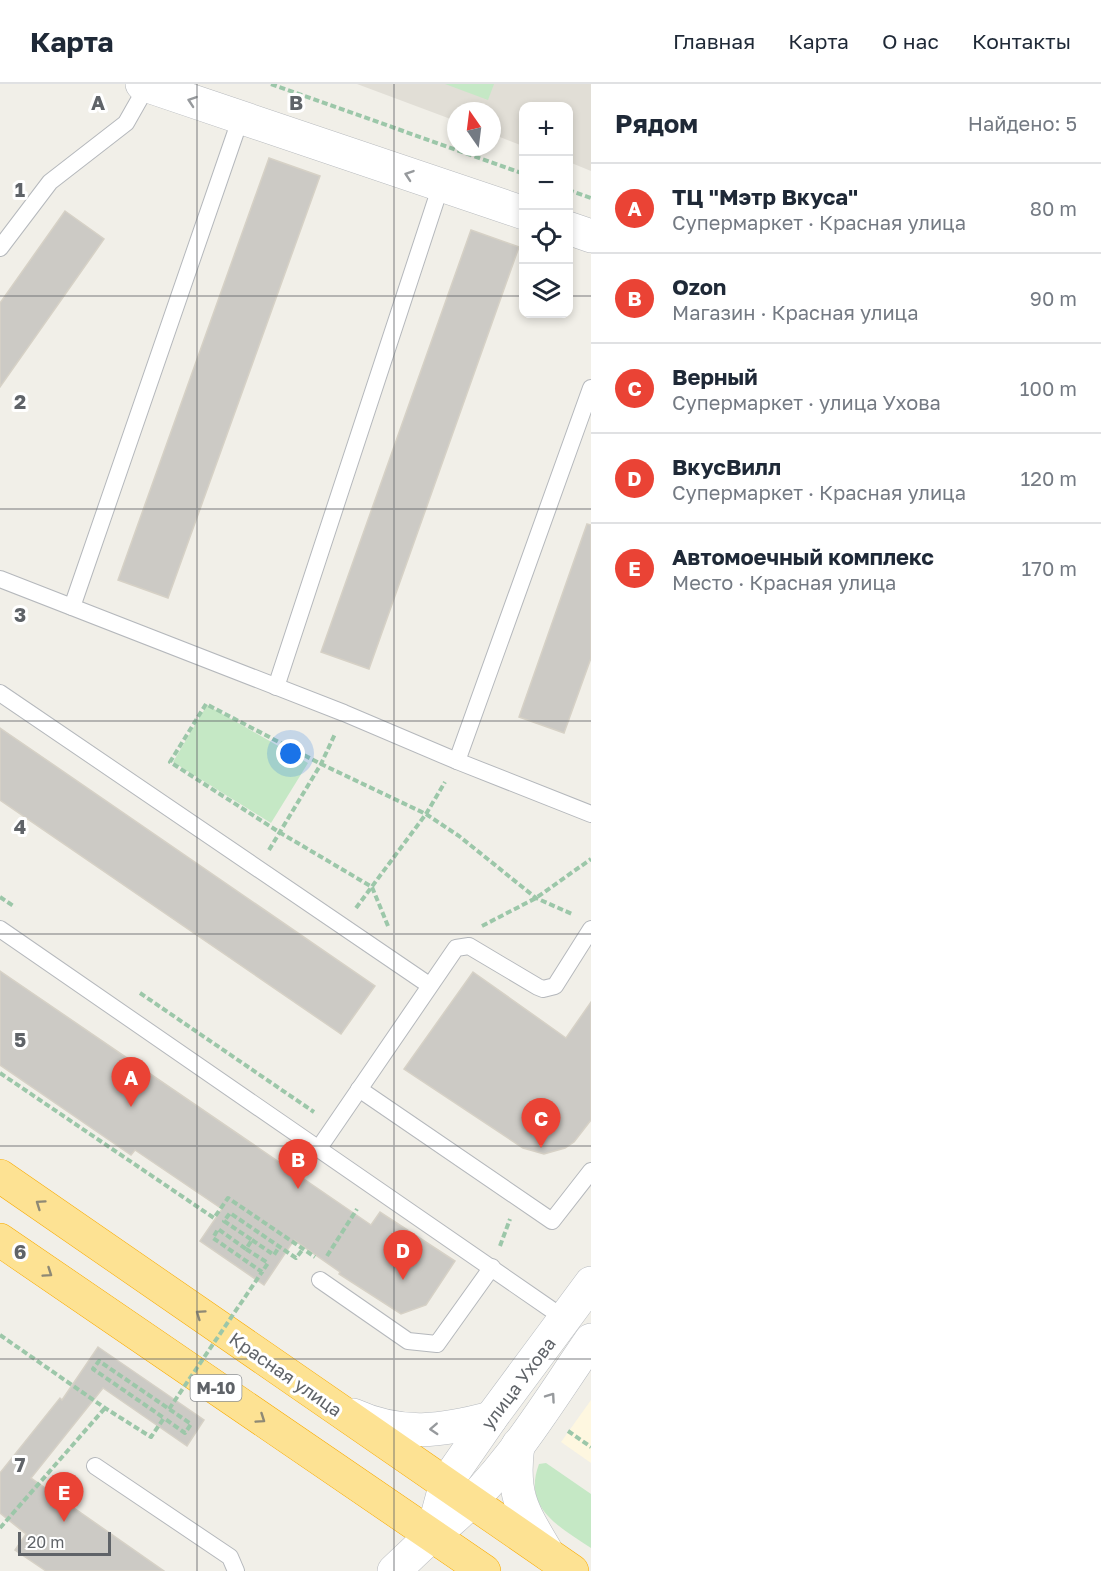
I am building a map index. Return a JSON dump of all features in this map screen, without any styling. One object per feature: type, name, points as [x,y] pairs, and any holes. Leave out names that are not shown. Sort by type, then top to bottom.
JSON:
[{"type":"highway","name":"Красная улица","points":[[0,1176],[560,1563]]},
{"type":"highway","name":"М-10","points":[[0,1240],[484,1571]]},
{"type":"street","points":[[145,85],[519,211]]},
{"type":"street","points":[[573,230],[591,236]]},
{"type":"street","name":"улица Ухова","points":[[459,1492],[491,1418],[591,1283]]},
{"type":"street","name":"улица Ухова","points":[[459,1492],[518,1445],[591,1340]]},
{"type":"street","points":[[335,1407],[397,1430],[456,1428],[491,1418]]},
{"type":"street","points":[[518,1445],[515,1465],[518,1496],[524,1514],[560,1563]]},
{"type":"street","points":[[393,1571],[432,1535],[459,1492]]},
{"type":"lane","points":[[0,248],[50,182],[126,123],[145,85]]},
{"type":"lane","points":[[72,607],[241,117]]},
{"type":"lane","points":[[276,687],[441,185]]},
{"type":"lane","points":[[457,761],[591,388]]},
{"type":"lane","points":[[0,579],[344,713],[591,814]]},
{"type":"lane","points":[[0,693],[429,985]]},
{"type":"lane","points":[[319,1148],[456,948],[469,946],[538,987],[550,988],[555,986],[586,923]]},
{"type":"lane","points":[[0,929],[565,1319]]},
{"type":"lane","points":[[359,1089],[552,1221],[591,1171]]},
{"type":"lane","points":[[320,1280],[408,1341],[436,1344],[492,1267]]},
{"type":"lane","points":[[95,1466],[230,1557],[236,1571]]},
{"type":"path","points":[[271,84],[519,172]]},
{"type":"path","points":[[573,192],[591,198]]},
{"type":"path","points":[[405,968],[372,886],[279,832],[170,762],[206,704],[321,764],[426,814],[459,836],[536,898],[586,923]]},
{"type":"path","points":[[259,869],[321,764],[344,713]]},
{"type":"path","points":[[344,926],[432,803]]},
{"type":"path","points":[[475,930],[536,898],[591,859]]},
{"type":"path","points":[[0,897],[20,911]]},
{"type":"path","points":[[138,992],[315,1113]]},
{"type":"path","points":[[0,1073],[213,1218],[228,1198],[323,1262],[357,1209]]},
{"type":"path","points":[[279,1247],[273,1255],[224,1221],[230,1213],[296,1258],[303,1249]]},
{"type":"path","points":[[492,1267],[511,1215]]},
{"type":"path","points":[[169,1409],[262,1272],[268,1263],[218,1229],[213,1238],[262,1272]]},
{"type":"path","points":[[246,1249],[252,1240]]},
{"type":"path","points":[[0,1335],[105,1408],[152,1437],[164,1418]]},
{"type":"path","points":[[99,1361],[191,1424],[185,1433],[164,1418],[93,1369],[99,1361]]},
{"type":"path","points":[[0,1528],[105,1408]]},
{"type":"path","points":[[562,1426],[591,1447]]},
{"type":"shaded area","points":[[357,84],[591,84],[591,171],[573,164],[573,102],[519,102],[519,144],[501,137],[501,102],[447,102],[447,118]]},
{"type":"shaded area","points":[[591,1400],[591,1463],[561,1442]]},
{"type":"green space","points":[[445,84],[494,84],[488,100]]},
{"type":"green space","points":[[207,705],[308,763],[271,823],[173,762]]},
{"type":"green space","points":[[546,1463],[591,1494],[591,1548],[556,1524],[540,1505],[535,1480],[539,1464]]},
{"type":"building","points":[[269,158],[320,176],[168,598],[118,580]]},
{"type":"building","points":[[65,211],[104,239],[0,387],[0,303]]},
{"type":"building","points":[[471,230],[519,247],[369,669],[321,652]]},
{"type":"building","points":[[587,524],[591,525],[591,658],[564,733],[519,717]]},
{"type":"building","points":[[0,728],[375,986],[341,1034],[0,800]]},
{"type":"building","points":[[0,971],[371,1225],[380,1212],[455,1261],[426,1305],[401,1314],[339,1274],[340,1272],[294,1240],[264,1285],[200,1241],[222,1209],[135,1150],[131,1155],[0,1065]]},
{"type":"building","points":[[473,972],[566,1038],[591,1002],[591,1120],[574,1142],[565,1148],[544,1154],[523,1148],[404,1069]]},
{"type":"building","points":[[98,1347],[204,1420],[187,1446],[103,1388],[31,1478],[164,1571],[46,1571],[15,1550],[26,1534],[0,1513],[0,1473],[60,1398],[62,1400]]},
{"type":"place","name":"ТЦ \"Мэтр Вкуса\"","points":[[131,1107]]},
{"type":"place","name":"Верный","points":[[541,1148]]},
{"type":"place","name":"Ozon","points":[[298,1189]]},
{"type":"place","name":"ВкусВилл","points":[[403,1280]]},
{"type":"place","name":"Автомоечный комплекс","points":[[64,1522]]}]
